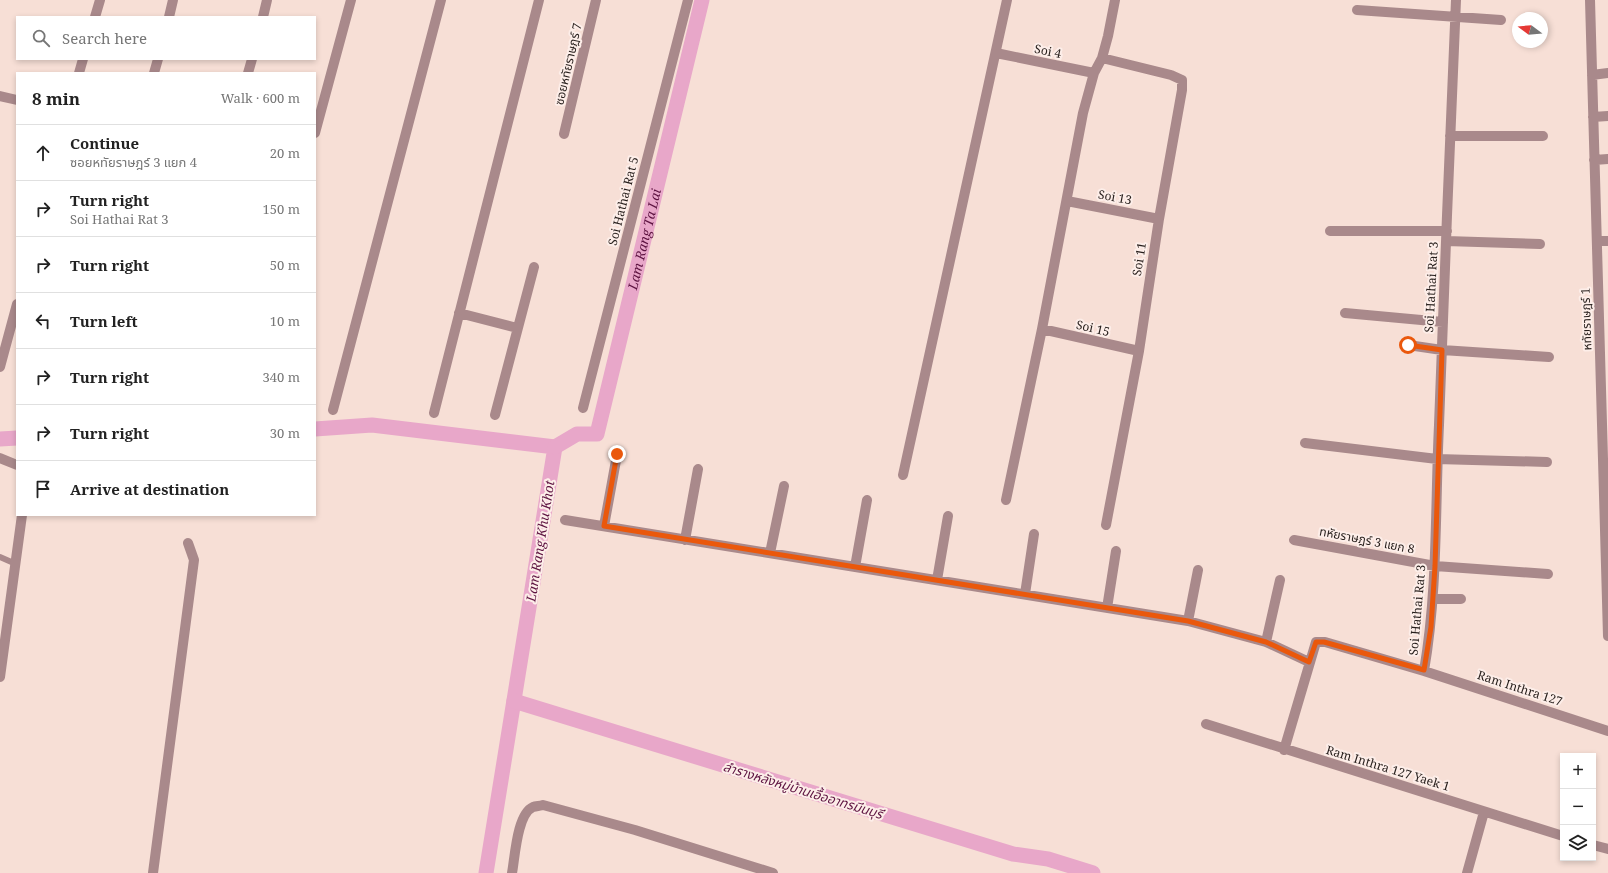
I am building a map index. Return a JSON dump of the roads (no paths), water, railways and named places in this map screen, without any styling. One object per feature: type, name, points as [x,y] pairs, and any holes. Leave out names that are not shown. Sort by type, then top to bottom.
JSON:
[{"type":"street","points":[[95,16],[100,0]]},
{"type":"street","points":[[169,16],[173,0]]},
{"type":"street","points":[[263,16],[267,0]]},
{"type":"street","points":[[316,129],[351,0]]},
{"type":"street","points":[[333,410],[441,0]]},
{"type":"street","points":[[434,414],[539,0]]},
{"type":"street","name":"ซอยหทัยราษฎร์ 7","points":[[564,134],[596,0]]},
{"type":"street","name":"Soi Hathai Rat 5","points":[[583,408],[688,0]]},
{"type":"street","points":[[903,475],[1007,0]]},
{"type":"street","points":[[1006,500],[1042,329],[1083,113],[1094,73],[1102,58],[1115,0]]},
{"type":"street","name":"Soi Hathai Rat 3","points":[[1424,670],[1431,627],[1435,566],[1437,459],[1456,0]]},
{"type":"street","name":"หทัยราษฎร์ 1","points":[[1590,0],[1596,241],[1603,329],[1608,636]]},
{"type":"street","points":[[1357,10],[1501,20]]},
{"type":"street","name":"Soi 4","points":[[996,53],[1094,73]]},
{"type":"street","name":"Soi 11","points":[[1102,58],[1171,75],[1182,80],[1182,90],[1159,219],[1139,351],[1106,525]]},
{"type":"street","points":[[79,72],[83,60]]},
{"type":"street","points":[[154,72],[158,60]]},
{"type":"street","points":[[248,72],[252,60]]},
{"type":"street","points":[[1592,75],[1608,73]]},
{"type":"street","points":[[0,96],[16,100]]},
{"type":"street","points":[[1593,117],[1608,116]]},
{"type":"street","points":[[1450,136],[1543,136]]},
{"type":"street","points":[[1594,160],[1608,159]]},
{"type":"street","name":"Soi 13","points":[[1067,201],[1159,219]]},
{"type":"street","points":[[1330,231],[1447,236],[1540,244]]},
{"type":"street","points":[[1596,241],[1608,241]]},
{"type":"street","points":[[495,415],[534,267]]},
{"type":"street","points":[[0,367],[16,308]]},
{"type":"street","points":[[459,313],[517,328]]},
{"type":"street","points":[[1345,314],[1443,322]]},
{"type":"street","name":"Soi 15","points":[[1042,329],[1139,351]]},
{"type":"street","points":[[1408,345],[1442,350],[1550,357]]},
{"type":"street","points":[[1305,443],[1437,459],[1547,462]]},
{"type":"street","points":[[604,526],[617,454]]},
{"type":"street","points":[[0,458],[16,465]]},
{"type":"street","points":[[685,540],[698,469]]},
{"type":"street","points":[[770,553],[784,486]]},
{"type":"street","points":[[855,567],[867,500]]},
{"type":"street","points":[[0,677],[22,516]]},
{"type":"street","points":[[937,580],[948,516]]},
{"type":"street","points":[[564,520],[1188,621],[1266,642],[1309,662],[1284,750]]},
{"type":"street","points":[[1025,594],[1034,534]]},
{"type":"street","name":"ทหัยราษฎร์ 3 แยก 8","points":[[1294,540],[1435,566],[1548,574]]},
{"type":"street","points":[[153,873],[194,560],[188,543]]},
{"type":"street","points":[[1107,608],[1116,552]]},
{"type":"street","points":[[1188,621],[1198,570]]},
{"type":"street","points":[[1266,642],[1280,580]]},
{"type":"street","points":[[1433,599],[1461,599]]},
{"type":"street","name":"Ram Inthra 127","points":[[1309,662],[1316,642],[1324,642],[1424,670],[1608,731]]},
{"type":"street","name":"Ram Inthra 127 Yaek 1","points":[[1206,724],[1284,750],[1560,835]]},
{"type":"street","points":[[512,873],[521,823],[525,814],[533,807],[543,806],[635,830],[773,873]]},
{"type":"street","points":[[1466,873],[1484,812]]},
{"type":"street","points":[[1596,846],[1608,849]]},
{"type":"lane","points":[[0,557],[16,564]]},
{"type":"waterway","name":"Lam Rang Ta Lai","points":[[555,447],[577,434],[597,434],[702,0]]},
{"type":"waterway","name":"Lam Rang Khu Khot","points":[[316,429],[372,425],[555,447],[486,873]]},
{"type":"waterway","name":"Lam Rang Khu Khot","points":[[0,439],[16,438]]},
{"type":"waterway","name":"ลำรางหลังหมู่บ้านเอื้ออาทรมีนบุรี","points":[[514,701],[1013,854],[1048,859],[1093,873]]}]
